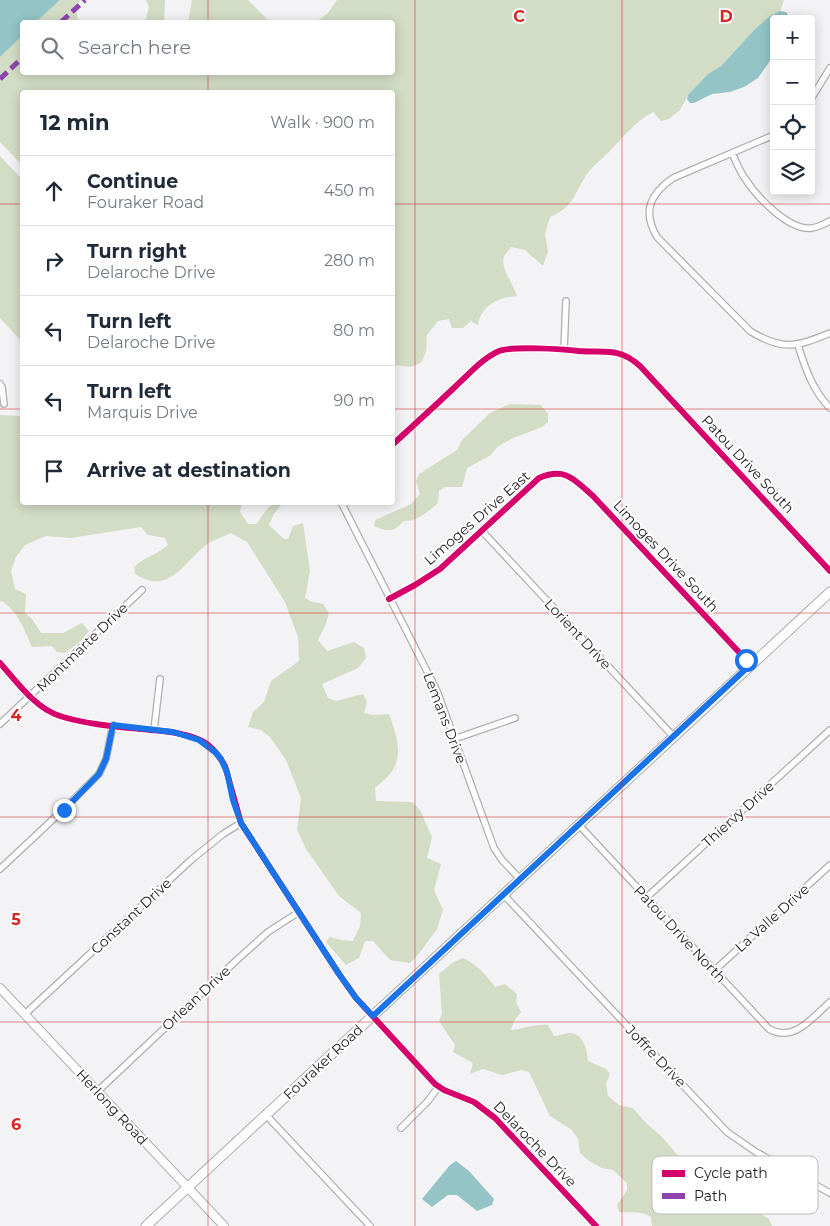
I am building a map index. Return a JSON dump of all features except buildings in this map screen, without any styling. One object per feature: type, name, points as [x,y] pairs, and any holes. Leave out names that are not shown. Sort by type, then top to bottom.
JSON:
[{"type":"main road","name":"Fouraker Road","points":[[146,1226],[830,592]]},
{"type":"street","points":[[815,92],[830,68]]},
{"type":"street","points":[[770,138],[673,178],[662,185],[653,196],[649,209],[650,220],[657,237],[750,331],[770,342],[784,345],[798,345],[830,333]]},
{"type":"street","points":[[732,153],[746,180],[761,198],[786,221],[795,226],[806,228],[820,226],[830,221]]},
{"type":"street","points":[[564,350],[566,301]]},
{"type":"street","points":[[798,345],[817,393],[830,408]]},
{"type":"street","name":"Patou Drive South","points":[[395,442],[500,350],[513,348],[621,353],[632,359],[648,374],[830,571]]},
{"type":"street","points":[[0,384],[4,404]]},
{"type":"street","name":"Limoges Drive East","points":[[389,599],[440,569],[539,478],[556,473]]},
{"type":"street","name":"Limoges Drive South","points":[[556,473],[572,477],[592,496],[750,665]]},
{"type":"street","name":"Lemans Drive","points":[[342,505],[437,691],[494,848],[502,860],[520,879]]},
{"type":"street","name":"Lorient Drive","points":[[482,531],[674,737]]},
{"type":"street","name":"Montmarte Drive","points":[[0,724],[142,590]]},
{"type":"street","name":"Delaroche Drive","points":[[0,664],[44,709],[59,716],[173,732],[199,740],[215,752],[221,759],[227,772],[233,800],[241,823],[356,998],[439,1086],[474,1102],[495,1118],[596,1226]]},
{"type":"street","points":[[154,730],[160,679]]},
{"type":"street","points":[[454,739],[515,718]]},
{"type":"street","points":[[0,869],[64,810],[99,774],[106,759],[113,725]]},
{"type":"street","name":"Thiervy Drive","points":[[647,897],[830,730]]},
{"type":"street","name":"Constant Drive","points":[[25,1014],[192,860],[223,834],[241,823]]},
{"type":"street","name":"Patou Drive North","points":[[579,825],[766,1026],[778,1033],[787,1034],[800,1029],[830,1002]]},
{"type":"street","name":"La Valle Drive","points":[[715,970],[830,865]]},
{"type":"street","name":"Joffre Drive","points":[[503,894],[727,1132],[749,1149],[762,1156]]},
{"type":"street","name":"Orlean Drive","points":[[98,1091],[268,932],[299,912]]},
{"type":"street","name":"Herlong Road","points":[[0,988],[224,1226]]},
{"type":"street","points":[[401,1128],[428,1101],[439,1086]]},
{"type":"street","points":[[266,1115],[370,1226]]},
{"type":"street","name":"Joffre Drive","points":[[818,1186],[830,1193]]},
{"type":"green space","points":[[60,0],[81,0],[75,7],[78,20],[38,20]]},
{"type":"green space","points":[[146,0],[165,0],[164,20],[146,20],[149,7]]},
{"type":"green space","points":[[192,0],[248,0],[268,20],[188,20]]},
{"type":"green space","points":[[337,0],[784,0],[780,11],[770,15],[721,66],[708,74],[688,95],[680,110],[669,119],[661,121],[653,112],[646,116],[634,125],[593,167],[585,176],[565,208],[550,217],[545,234],[548,251],[543,266],[525,250],[511,247],[503,261],[517,296],[504,298],[492,303],[483,312],[478,325],[471,321],[463,328],[452,328],[449,319],[438,321],[427,335],[426,352],[421,363],[410,367],[395,366],[395,90],[20,90],[20,163],[0,142],[0,57],[20,38],[20,75],[395,75],[395,20],[319,20],[328,13]]},
{"type":"green space","points":[[0,156],[20,177],[20,340],[0,318]]},
{"type":"green space","points":[[510,404],[541,405],[548,414],[548,422],[542,427],[511,439],[497,447],[491,455],[467,468],[462,487],[445,487],[439,491],[438,503],[422,515],[413,520],[404,521],[396,528],[390,530],[374,526],[375,520],[411,504],[420,494],[416,481],[419,474],[457,450],[462,440],[490,413]]},
{"type":"green space","points":[[0,415],[20,416],[20,505],[242,505],[240,512],[248,524],[256,524],[269,507],[281,505],[269,525],[284,539],[288,539],[293,526],[303,523],[310,571],[305,598],[312,602],[323,604],[329,613],[318,640],[327,651],[354,642],[364,648],[366,658],[358,668],[322,684],[328,698],[336,701],[363,694],[367,702],[364,713],[372,715],[389,714],[398,745],[397,761],[389,775],[375,788],[376,801],[412,802],[420,810],[432,837],[427,858],[441,864],[434,890],[443,910],[437,929],[418,955],[410,963],[390,960],[373,941],[365,941],[359,958],[346,965],[326,942],[330,937],[353,941],[360,926],[361,913],[339,896],[306,849],[297,830],[301,798],[286,760],[270,737],[261,730],[248,727],[253,712],[264,702],[271,681],[299,661],[298,637],[285,602],[247,542],[231,533],[206,545],[175,574],[157,581],[147,580],[135,574],[134,567],[168,545],[165,538],[148,535],[141,527],[71,538],[46,536],[25,545],[16,557],[11,571],[15,589],[26,594],[25,613],[32,619],[41,633],[63,633],[82,623],[89,631],[81,641],[65,653],[57,652],[52,646],[32,647],[17,616],[2,601],[0,602]]},
{"type":"green space","points":[[463,958],[468,960],[485,974],[495,987],[505,984],[517,994],[516,1002],[521,1012],[514,1021],[511,1030],[548,1025],[554,1036],[570,1033],[579,1036],[586,1048],[588,1061],[606,1069],[610,1074],[606,1084],[608,1096],[619,1105],[633,1108],[678,1156],[652,1156],[652,1214],[761,1214],[769,1219],[772,1226],[652,1226],[651,1217],[647,1215],[619,1212],[617,1205],[627,1190],[627,1183],[613,1170],[602,1168],[589,1161],[580,1153],[578,1139],[572,1130],[550,1116],[529,1072],[521,1070],[502,1075],[483,1069],[470,1074],[473,1063],[453,1052],[455,1045],[439,1021],[442,1014],[439,974],[452,963]]},
{"type":"water","points":[[0,0],[60,0],[38,20],[20,20],[20,38],[0,57]]},
{"type":"water","points":[[780,11],[786,12],[788,15],[772,15]]},
{"type":"water","points":[[770,16],[770,61],[758,78],[744,87],[730,92],[712,94],[694,103],[690,103],[687,99],[688,95],[708,74],[721,66],[756,28]]},
{"type":"water","points":[[456,1161],[469,1171],[494,1199],[492,1205],[477,1211],[457,1195],[448,1195],[432,1207],[422,1199],[450,1165]]},
{"type":"marked path","points":[[63,20],[85,0]]},
{"type":"marked path","points":[[0,79],[20,60]]},
{"type":"cycle path","points":[[395,442],[477,366],[499,351],[538,348],[618,353],[640,366],[830,571]]},
{"type":"cycle path","points":[[389,599],[440,569],[539,478],[563,474],[574,480],[593,496],[751,665]]},
{"type":"cycle path","points":[[0,663],[35,701],[42,707],[60,716],[93,724],[183,734],[196,738],[213,749],[225,766],[241,823],[356,998],[435,1084],[444,1090],[474,1102],[495,1118],[596,1226]]},
{"type":"route","points":[[64,810],[94,780],[102,769],[113,725],[173,732],[204,742],[215,752],[225,766],[241,823],[339,974],[356,998],[373,1016],[750,665],[746,660]]}]
